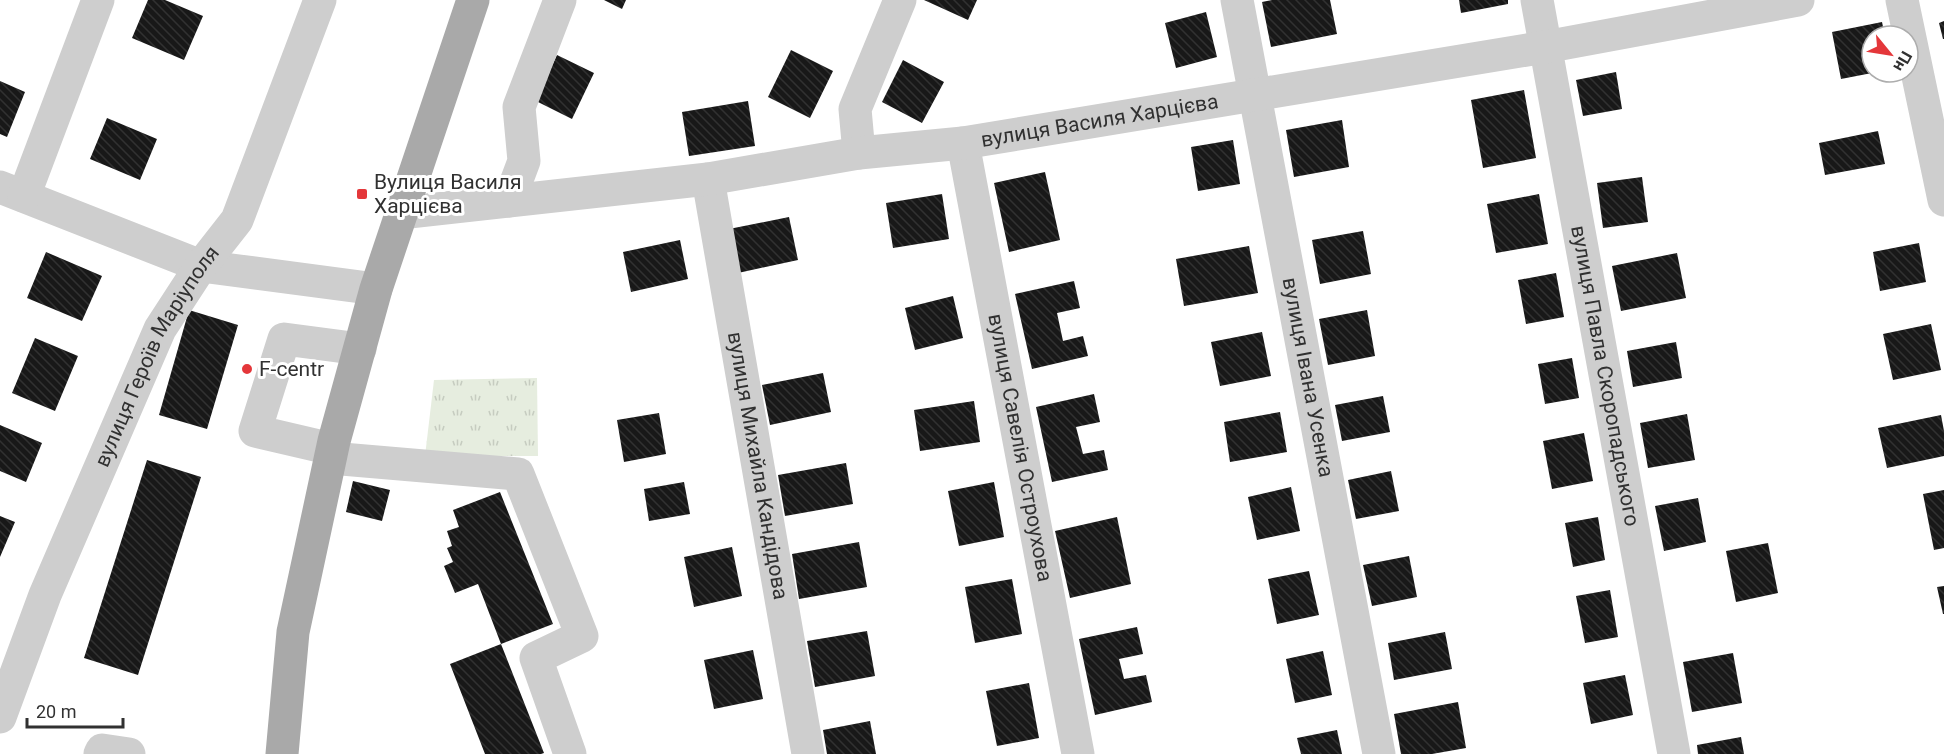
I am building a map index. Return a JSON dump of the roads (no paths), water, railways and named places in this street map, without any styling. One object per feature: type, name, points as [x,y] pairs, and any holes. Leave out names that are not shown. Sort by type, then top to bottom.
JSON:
[{"type":"main road","points":[[282,754],[293,632],[331,454],[376,289],[473,0]]},
{"type":"street","points":[[98,0],[12,191],[201,266],[376,289]]},
{"type":"street","name":"вулиця Героїв Маріуполя","points":[[0,717],[45,595],[160,329],[201,266],[237,220],[320,0]]},
{"type":"street","points":[[509,201],[524,161],[519,107],[560,0]]},
{"type":"street","points":[[859,153],[855,109],[900,0]]},
{"type":"street","name":"вулиця Івана Усенка","points":[[1237,0],[1379,754]]},
{"type":"street","name":"вулиця Павла Скоропадського","points":[[1537,0],[1674,754]]},
{"type":"street","name":"вулиця Василя Харцієва","points":[[400,213],[708,179],[859,153],[963,143],[1545,47],[1798,0]]},
{"type":"street","points":[[1902,0],[1944,200]]},
{"type":"street","name":"вулиця Савелія Остроухова","points":[[963,143],[1078,754]]},
{"type":"street","name":"вулиця Михайла Кандідова","points":[[708,179],[808,754]]},
{"type":"street","points":[[360,349],[284,339],[255,431],[331,454],[518,474],[582,636],[536,658],[570,754]]},
{"type":"street","points":[[100,754],[102,750],[129,754]]},
{"type":"place","name":"Вулиця Василя Харцієва","points":[[362,194]]},
{"type":"place","name":"F-centr","points":[[247,369]]}]
